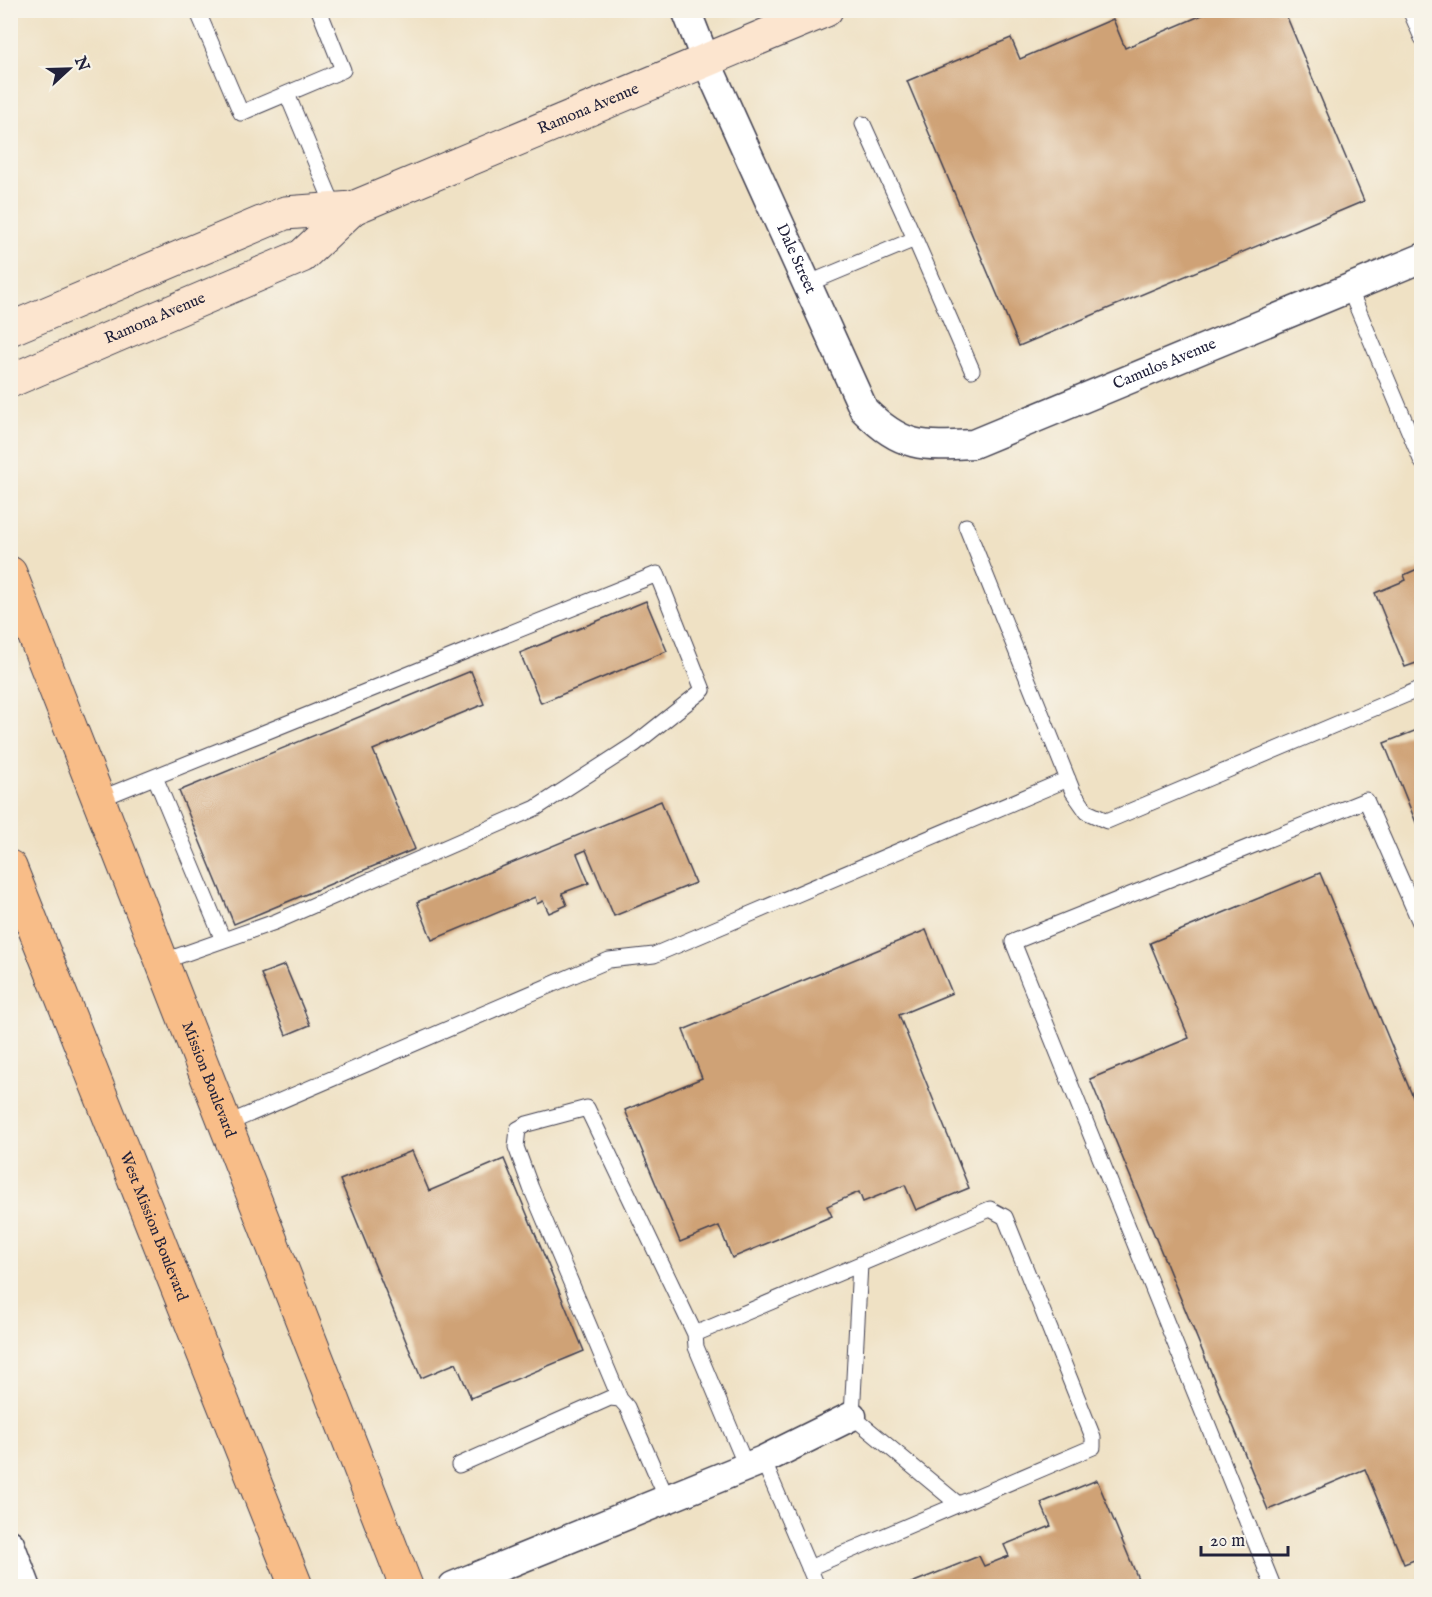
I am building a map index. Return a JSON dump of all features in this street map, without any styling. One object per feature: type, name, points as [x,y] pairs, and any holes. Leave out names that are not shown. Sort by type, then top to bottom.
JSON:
[{"type":"main road","name":"Ramona Avenue","points":[[10,329],[285,213],[344,209],[826,10]]},
{"type":"main road","name":"Ramona Avenue","points":[[10,381],[302,256],[344,209]]},
{"type":"main road","name":"Mission Boulevard","points":[[10,573],[406,1587]]},
{"type":"main road","name":"West Mission Boulevard","points":[[10,867],[296,1587]]},
{"type":"street","name":"Dale Street","points":[[686,10],[706,61],[864,410],[882,428],[904,441]]},
{"type":"street","name":"Camulos Avenue","points":[[904,441],[936,446],[973,444],[1422,258]]},
{"type":"street","points":[[453,1587],[755,1463],[852,1416]]},
{"type":"street","points":[[10,1544],[26,1587]]},
{"type":"lane","points":[[197,10],[241,113],[343,70],[319,10]]},
{"type":"lane","points":[[1410,10],[1422,38]]},
{"type":"lane","points":[[286,94],[344,209]]},
{"type":"lane","points":[[863,124],[972,370]]},
{"type":"lane","points":[[807,284],[915,239]]},
{"type":"lane","points":[[1349,288],[1422,462]]},
{"type":"lane","points":[[966,526],[1073,792],[1087,812],[1107,821],[1422,688]]},
{"type":"lane","points":[[97,800],[657,574],[703,690],[634,744],[536,808],[275,921],[161,962]]},
{"type":"lane","points":[[155,777],[223,940]]},
{"type":"lane","points":[[224,1125],[609,960],[654,955],[1068,779]]},
{"type":"lane","points":[[1273,1587],[1013,942],[1366,800],[1422,927]]},
{"type":"lane","points":[[667,1499],[627,1407],[620,1399],[531,1188],[516,1147],[518,1129],[527,1124],[587,1108],[695,1334],[696,1347],[817,1587]]},
{"type":"lane","points":[[695,1334],[990,1209],[1005,1217],[1093,1437],[1093,1447],[809,1568]]},
{"type":"lane","points":[[860,1264],[852,1416],[957,1504]]},
{"type":"lane","points":[[459,1466],[610,1398],[620,1399]]},
{"type":"building","points":[[1214,10],[1284,10],[1364,201],[1019,346],[907,81],[1011,38],[1020,59],[1113,19],[1125,48]]},
{"type":"building","points":[[1422,567],[1422,661],[1405,667],[1375,593],[1406,580],[1404,575]]},
{"type":"building","points":[[646,601],[667,651],[541,703],[520,653]]},
{"type":"building","points":[[471,671],[484,704],[373,750],[415,849],[234,924],[179,791]]},
{"type":"building","points":[[1422,728],[1422,835],[1421,835],[1384,743]]},
{"type":"building","points":[[661,801],[695,883],[614,916],[586,850],[577,854],[589,883],[562,893],[567,905],[549,913],[543,901],[537,904],[535,897],[432,940],[417,902]]},
{"type":"building","points":[[1320,873],[1422,1119],[1422,1557],[1404,1564],[1365,1469],[1268,1510],[1090,1079],[1189,1038],[1150,943]]},
{"type":"building","points":[[926,930],[952,993],[899,1015],[969,1188],[916,1210],[905,1185],[863,1202],[859,1192],[827,1206],[832,1216],[732,1258],[719,1226],[680,1242],[625,1110],[702,1078],[683,1030]]},
{"type":"building","points":[[285,965],[310,1025],[286,1035],[261,974]]},
{"type":"building","points":[[412,1151],[429,1191],[504,1159],[584,1351],[471,1398],[456,1363],[421,1378],[340,1180]]},
{"type":"building","points":[[1097,1480],[1141,1586],[904,1586],[979,1556],[984,1566],[1009,1556],[1004,1545],[1051,1526],[1041,1503]]}]
